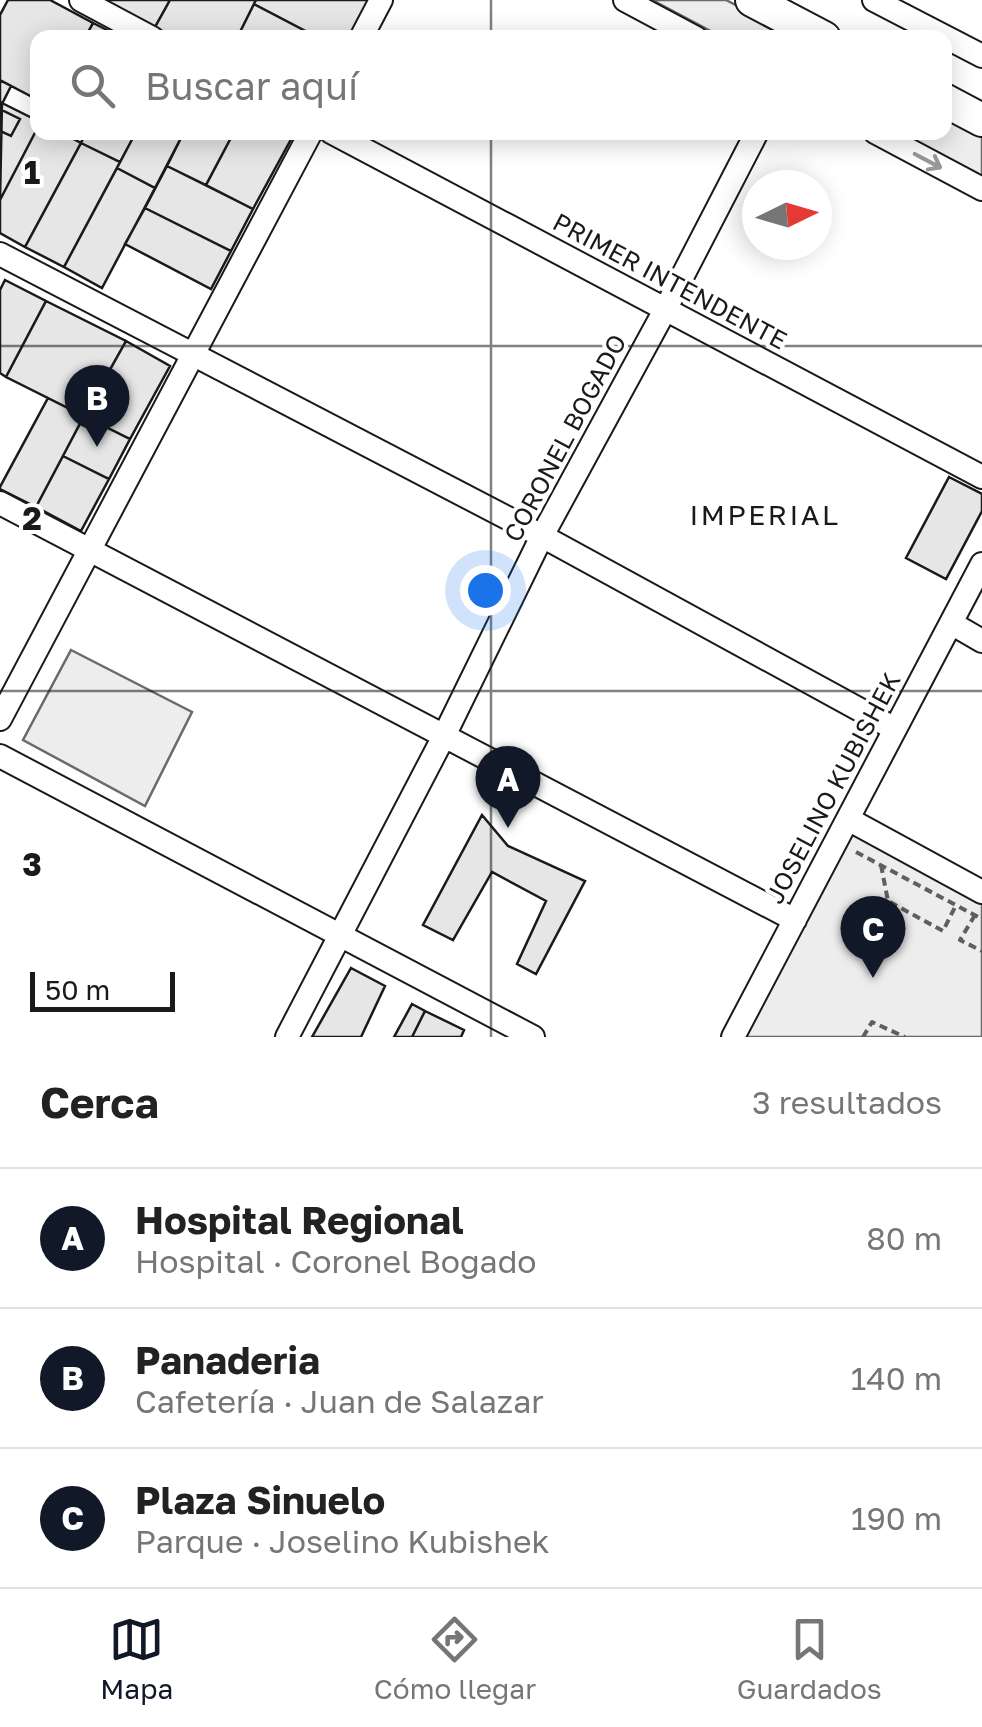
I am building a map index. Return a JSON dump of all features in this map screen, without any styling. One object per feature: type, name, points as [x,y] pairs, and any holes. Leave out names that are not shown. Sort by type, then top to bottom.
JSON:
[{"type":"highway","points":[[752,0],[809,30]]},
{"type":"highway","points":[[952,104],[982,120]]},
{"type":"street","points":[[82,0],[137,30]]},
{"type":"street","points":[[365,30],[381,0]]},
{"type":"street","points":[[625,0],[681,30]]},
{"type":"street","points":[[874,0],[932,30]]},
{"type":"street","points":[[952,40],[982,56]]},
{"type":"street","points":[[0,720],[307,140]]},
{"type":"street","name":"PRIMER INTENDENTE","points":[[346,140],[982,478]]},
{"type":"street","name":"CORONEL BOGADO","points":[[287,1037],[444,736],[542,536],[666,310],[753,140]]},
{"type":"street","points":[[890,140],[982,189]]},
{"type":"street","points":[[0,254],[542,536],[895,728]]},
{"type":"street","points":[[0,502],[795,920]]},
{"type":"street","name":"JOSELINO KUBISHEK","points":[[733,1037],[982,564]]},
{"type":"street","points":[[951,623],[982,642]]},
{"type":"street","points":[[0,756],[533,1037]]},
{"type":"street","points":[[848,819],[978,904]]},
{"type":"path","points":[[850,848],[956,905],[978,904]]},
{"type":"path","points":[[881,865],[888,901],[943,931],[956,905]]},
{"type":"path","points":[[978,904],[982,918]]},
{"type":"path","points":[[978,904],[960,940],[982,951]]},
{"type":"path","points":[[862,1037],[872,1022],[905,1037]]},
{"type":"shaded area","points":[[652,0],[726,0],[784,30],[709,30]]},
{"type":"shaded area","points":[[952,120],[982,135],[982,176],[914,140],[952,140]]},
{"type":"shaded area","points":[[71,650],[192,712],[145,806],[23,740]]},
{"type":"shaded area","points":[[848,819],[982,892],[982,1037],[733,1037]]},
{"type":"building","points":[[8,0],[50,0],[93,23],[89,30],[30,30],[30,96],[0,80],[0,15]]},
{"type":"building","points":[[104,0],[170,0],[155,27]]},
{"type":"building","points":[[170,0],[256,0],[241,30],[155,27]]},
{"type":"building","points":[[256,0],[377,0],[361,30],[304,30],[254,4]]},
{"type":"building","points":[[254,4],[304,30],[241,30]]},
{"type":"building","points":[[0,80],[11,86],[0,108]]},
{"type":"building","points":[[2,103],[30,117],[31,140],[0,200]]},
{"type":"building","points":[[0,109],[20,119],[11,136],[0,131]]},
{"type":"building","points":[[31,140],[81,143],[25,247],[0,233],[0,200]]},
{"type":"building","points":[[82,140],[132,140],[120,162],[81,143]]},
{"type":"building","points":[[132,140],[180,140],[155,188],[117,168]]},
{"type":"building","points":[[180,140],[230,140],[206,185],[167,166]]},
{"type":"building","points":[[230,140],[291,140],[253,209],[206,185]]},
{"type":"building","points":[[81,143],[120,162],[64,267],[25,247]]},
{"type":"building","points":[[167,166],[253,209],[231,251],[145,208]]},
{"type":"building","points":[[117,168],[155,188],[102,288],[64,267]]},
{"type":"building","points":[[145,208],[231,251],[211,289],[125,244]]},
{"type":"building","points":[[5,280],[46,301],[6,377],[0,373],[0,290]]},
{"type":"building","points":[[46,301],[126,341],[84,416],[6,377]]},
{"type":"building","points":[[126,341],[170,366],[130,439],[84,416]]},
{"type":"building","points":[[48,398],[84,416],[36,507],[0,487]]},
{"type":"building","points":[[84,416],[130,439],[109,479],[63,456]]},
{"type":"building","points":[[63,456],[109,479],[81,531],[36,507]]},
{"type":"building","points":[[949,477],[982,494],[982,511],[946,579],[906,558]]},
{"type":"building","points":[[482,815],[508,846],[585,881],[536,974],[517,964],[546,901],[492,872],[453,940],[423,925]]},
{"type":"building","points":[[351,968],[385,986],[361,1037],[312,1037]]},
{"type":"building","points":[[412,1004],[425,1011],[412,1037],[394,1037]]},
{"type":"building","points":[[425,1011],[464,1030],[461,1037],[412,1037]]},
{"type":"place","name":"Panaderia","points":[[97,447]]},
{"type":"place","name":"Hospital Regional","points":[[508,828]]},
{"type":"place","name":"Plaza Sinuelo","points":[[873,978]]},
{"type":"district","name":"IMPERIAL","points":[[765,515]]}]
